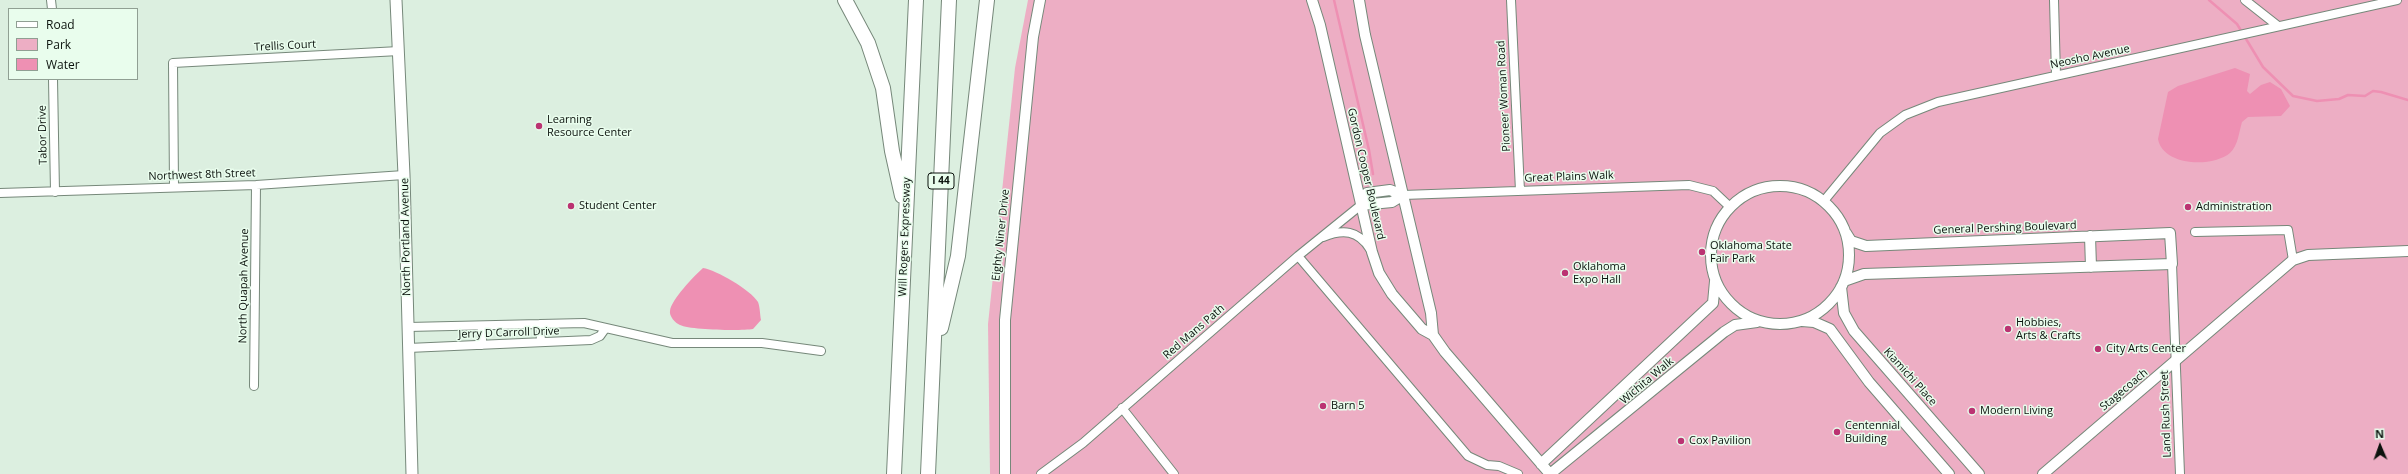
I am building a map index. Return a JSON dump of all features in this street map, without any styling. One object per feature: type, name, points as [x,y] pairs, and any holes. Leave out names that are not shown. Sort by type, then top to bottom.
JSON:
[{"type":"highway","points":[[845,0],[868,43],[883,88],[892,151],[906,214]]},
{"type":"highway","name":"Will Rogers Expressway","points":[[894,474],[916,0]]},
{"type":"highway","name":"I 44","points":[[928,474],[949,0]]},
{"type":"highway","points":[[933,361],[958,256],[987,0]]},
{"type":"highway","points":[[982,44],[997,0]]},
{"type":"main road","name":"North Portland Avenue","points":[[396,0],[404,175],[412,474]]},
{"type":"street","name":"Eighty Niner Drive","points":[[1005,474],[1005,320],[1032,37],[1040,0]]},
{"type":"street","name":"Gordon Cooper Boulevard","points":[[1312,0],[1320,24],[1372,252],[1379,273],[1392,294],[1422,329],[1433,335],[1450,358],[1550,474]]},
{"type":"street","points":[[1359,0],[1364,35],[1431,313],[1433,335]]},
{"type":"street","name":"Pioneer Woman Road","points":[[1510,0],[1520,191]]},
{"type":"street","points":[[2054,0],[2056,75]]},
{"type":"street","points":[[2245,0],[2278,26]]},
{"type":"street","name":"Neosho Avenue","points":[[1823,202],[1874,140],[1905,115],[1944,100],[2397,0]]},
{"type":"street","name":"Trellis Court","points":[[174,187],[174,63],[398,51]]},
{"type":"street","name":"Tabor Drive","points":[[53,80],[55,192]]},
{"type":"street","name":"Northwest 8th Street","points":[[0,193],[256,185],[404,175]]},
{"type":"street","name":"North Quapah Avenue","points":[[254,386],[256,185]]},
{"type":"street","name":"Great Plains Walk","points":[[1361,205],[1392,202],[1403,195],[1689,185],[1712,191],[1730,207]]},
{"type":"street","points":[[1798,322],[1822,310],[1833,299],[1843,284],[1849,260],[1846,233],[1839,219],[1823,202],[1805,191],[1779,186],[1753,191],[1730,207],[1719,223],[1712,240],[1711,257],[1714,275],[1723,295],[1735,308],[1749,317],[1765,322],[1787,324],[1814,322],[1830,329],[1869,382],[1949,474]]},
{"type":"street","name":"Red Mans Path","points":[[1041,474],[1082,443],[1319,238],[1361,205]]},
{"type":"street","points":[[2196,232],[2288,230],[2293,260],[2308,255],[2408,251]]},
{"type":"street","points":[[1319,238],[1336,232],[1349,232],[1364,240],[1372,252]]},
{"type":"street","name":"General Pershing Boulevard","points":[[1846,233],[1851,241],[1866,246],[2170,233]]},
{"type":"street","name":"Land Rush Street","points":[[2170,233],[2180,474]]},
{"type":"street","points":[[2090,236],[2091,267]]},
{"type":"street","points":[[1298,256],[1468,456],[1487,466],[1498,466],[1518,474]]},
{"type":"street","name":"Stagecoach","points":[[2043,474],[2176,362],[2277,271],[2293,260]]},
{"type":"street","points":[[1843,284],[1864,274],[2172,264]]},
{"type":"street","name":"Wichita Walk","points":[[1540,464],[1713,303],[1716,288],[1714,275]]},
{"type":"street","name":"Kiamichi Place","points":[[1843,284],[1844,313],[1854,331],[1979,474]]},
{"type":"street","name":"Wichita Walk","points":[[1550,474],[1735,325],[1752,321],[1765,322]]},
{"type":"street","name":"Jerry D Carroll Drive","points":[[408,327],[584,323],[594,324],[605,329],[632,333],[672,343],[762,343],[821,351]]},
{"type":"street","points":[[540,324],[541,342]]},
{"type":"street","points":[[482,326],[482,345]]},
{"type":"street","name":"Jerry D Carroll Drive","points":[[408,348],[591,340],[600,336],[605,329]]},
{"type":"street","points":[[1122,408],[1174,474]]},
{"type":"green space","name":"Oklahoma State Fair Park","points":[[1028,0],[2408,0],[2408,474],[990,474],[988,324],[1015,68]]},
{"type":"water","points":[[2235,68],[2250,74],[2247,91],[2250,94],[2261,85],[2270,82],[2281,89],[2290,106],[2281,116],[2248,117],[2242,122],[2237,143],[2233,150],[2222,158],[2212,161],[2189,162],[2169,155],[2162,148],[2158,139],[2168,92],[2178,86]]},
{"type":"water","points":[[703,268],[716,272],[733,281],[754,297],[759,304],[761,320],[753,329],[704,329],[686,327],[676,323],[670,315],[671,306],[689,282]]},
{"type":"waterway","points":[[1334,0],[1369,150],[1373,174]]},
{"type":"waterway","points":[[2209,0],[2237,24],[2263,67],[2293,96],[2317,101],[2339,99],[2348,95],[2365,96],[2373,91],[2408,100]]},
{"type":"place","name":"Learning Resource Center","points":[[539,126]]},
{"type":"place","name":"Student Center","points":[[571,206]]},
{"type":"place","name":"Administration","points":[[2188,207]]},
{"type":"place","name":"Oklahoma State Fair Park","points":[[1702,252]]},
{"type":"place","name":"Oklahoma Expo Hall","points":[[1565,273]]},
{"type":"place","name":"Hobbies, Arts & Crafts","points":[[2008,329]]},
{"type":"place","name":"City Arts Center","points":[[2098,349]]},
{"type":"place","name":"Barn 5","points":[[1323,406]]},
{"type":"place","name":"Modern Living","points":[[1972,411]]},
{"type":"place","name":"Centennial Building","points":[[1837,432]]},
{"type":"place","name":"Cox Pavilion","points":[[1681,441]]}]
